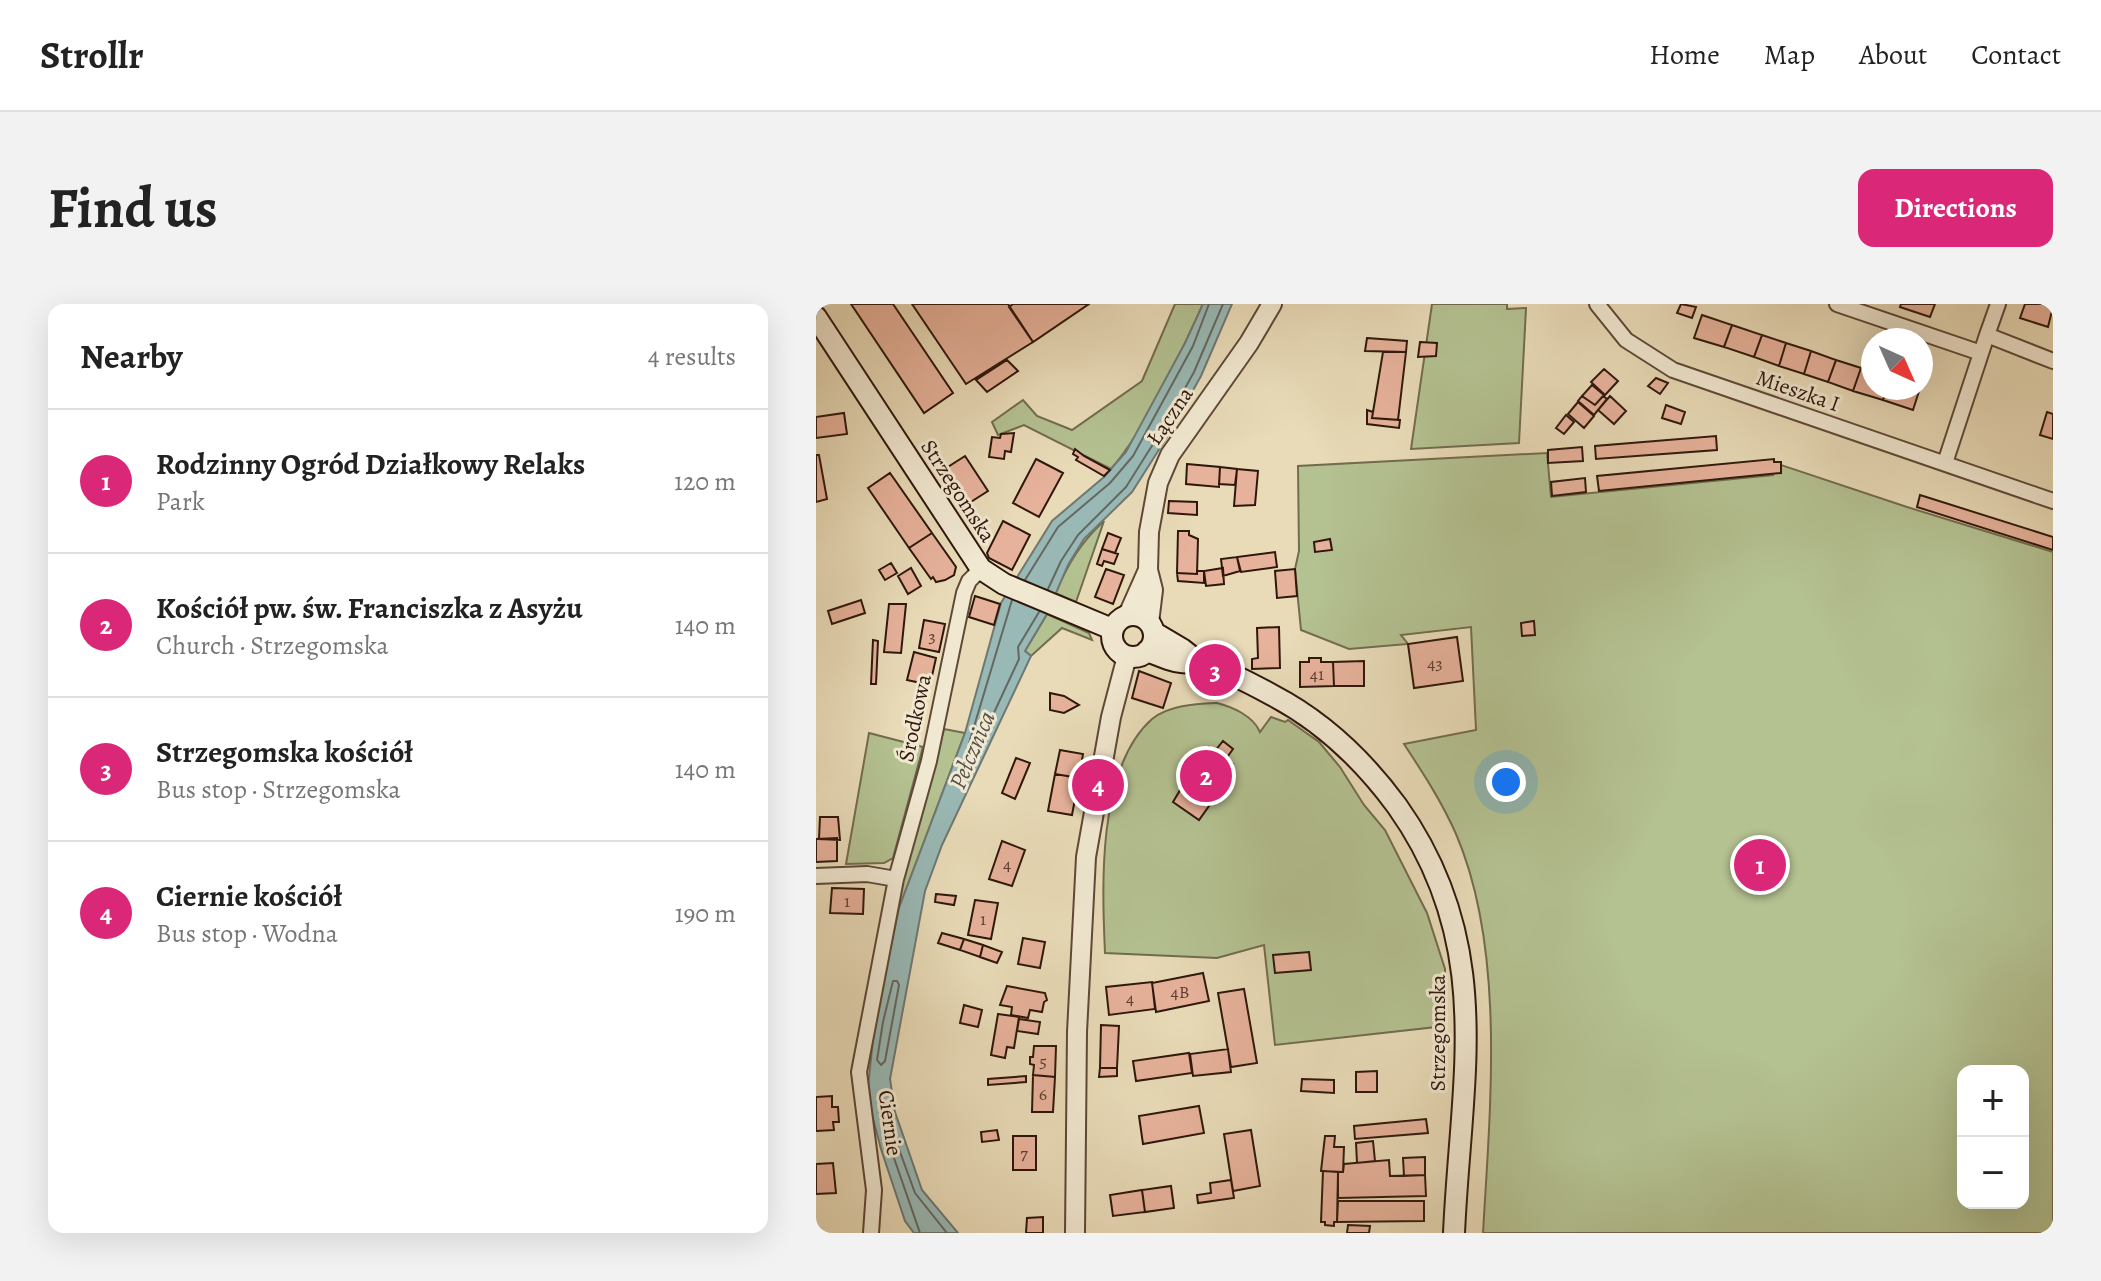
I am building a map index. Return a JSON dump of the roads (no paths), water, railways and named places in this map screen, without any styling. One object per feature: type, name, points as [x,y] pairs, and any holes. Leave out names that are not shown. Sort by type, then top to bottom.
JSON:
[{"type":"main road","name":"Strzegomska","points":[[816,317],[981,569],[1004,584],[1112,629]]},
{"type":"main road","name":"Strzegomska","points":[[1128,615],[1142,617],[1145,641],[1182,649],[1201,664],[1242,680],[1288,704],[1353,753],[1387,792],[1433,867],[1460,951],[1466,1005],[1454,1233]]},
{"type":"main road","points":[[1128,615],[1112,629],[1115,646],[1145,641]]},
{"type":"street","name":"Łączna","points":[[1075,1233],[1077,1032],[1084,881],[1103,755],[1145,641],[1153,590],[1148,570],[1150,518],[1158,483],[1170,455],[1249,343],[1272,304]]},
{"type":"street","name":"Mieszka I","points":[[1597,304],[1626,340],[1673,370],[2053,501]]},
{"type":"street","points":[[1837,304],[1981,353]]},
{"type":"street","points":[[1945,463],[1998,304]]},
{"type":"street","points":[[1987,335],[2053,361]]},
{"type":"street","name":"Środkowa","points":[[896,879],[929,761],[964,593],[969,581],[981,569]]},
{"type":"street","name":"Łączna","points":[[1128,615],[1148,570]]},
{"type":"street","points":[[816,876],[867,874],[896,879]]},
{"type":"street","name":"Ciernie","points":[[871,1233],[873,1179],[859,1072],[896,879]]},
{"type":"water","name":"Pełcznica","points":[[1203,304],[1232,304],[1201,376],[1132,492],[1084,539],[1068,565],[1047,614],[1025,651],[1031,656],[942,845],[925,891],[890,1079],[895,1112],[922,1190],[958,1233],[914,1233],[905,1221],[867,1096],[875,1021],[899,908],[965,733],[1001,603],[1052,521],[1104,477],[1126,452]]},
{"type":"place","name":"Strzegomska kościół","points":[[1215,670]]},
{"type":"place","name":"Kościół pw. św. Franciszka z Asyżu","points":[[1206,776]]},
{"type":"place","name":"Ciernie kościół","points":[[1098,785]]},
{"type":"place","name":"Rodzinny Ogród Działkowy Relaks","points":[[1760,865]]}]
